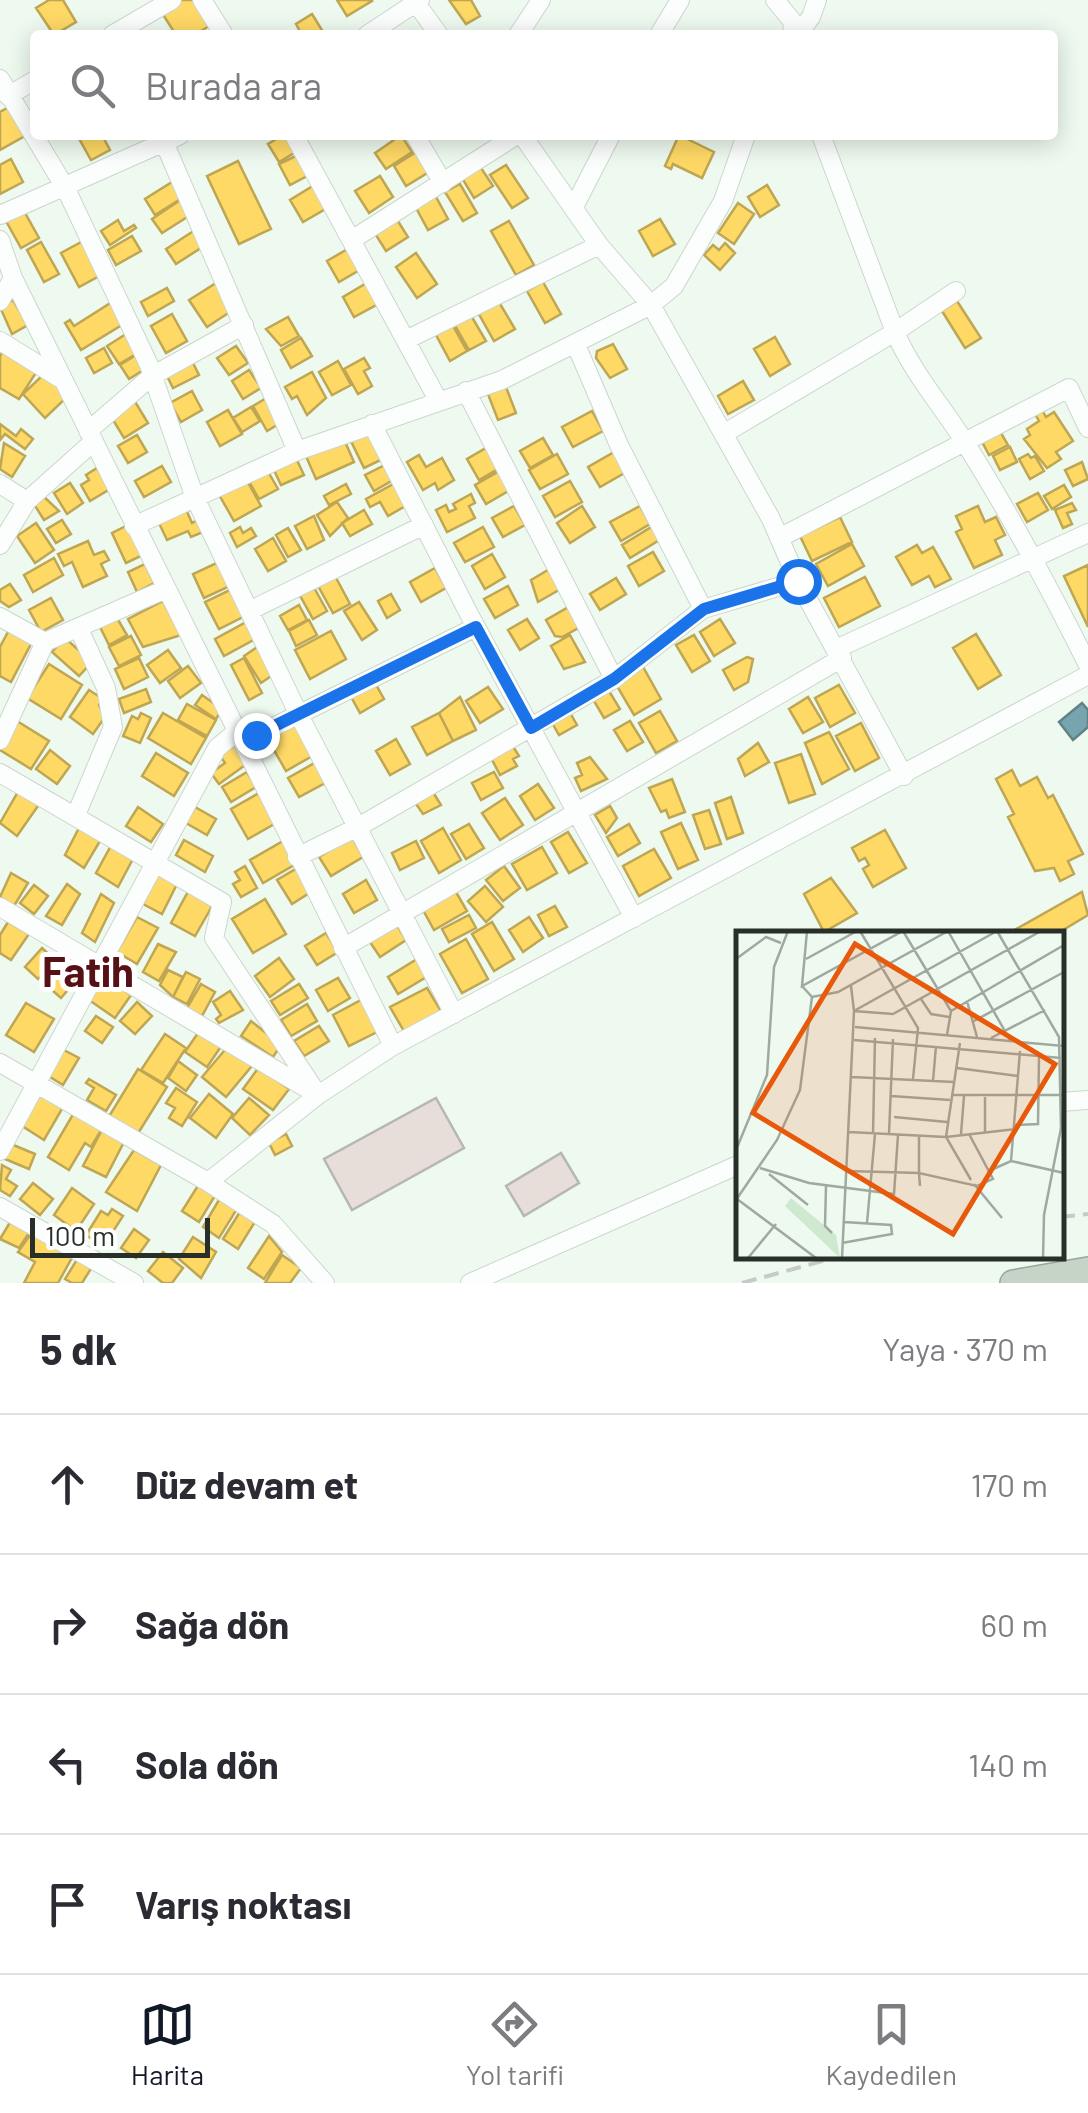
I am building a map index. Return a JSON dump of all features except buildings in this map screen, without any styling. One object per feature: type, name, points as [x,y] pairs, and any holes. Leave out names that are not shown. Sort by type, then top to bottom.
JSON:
[{"type":"highway","points":[[1014,1283],[1088,1270]]},
{"type":"street","points":[[121,30],[172,0]]},
{"type":"street","points":[[202,0],[221,30]]},
{"type":"street","points":[[521,30],[541,0]]},
{"type":"street","points":[[775,0],[794,30]]},
{"type":"street","points":[[799,30],[811,17],[817,0]]},
{"type":"street","points":[[663,30],[678,1]]},
{"type":"street","points":[[373,30],[407,4],[433,30]]},
{"type":"street","points":[[30,81],[4,88],[30,131]]},
{"type":"street","points":[[36,140],[66,190],[152,376],[195,498],[249,611],[454,1014]]},
{"type":"street","points":[[0,215],[66,190],[168,140]]},
{"type":"street","points":[[173,140],[296,451]]},
{"type":"street","points":[[297,140],[438,400]]},
{"type":"street","points":[[418,140],[443,183]]},
{"type":"street","points":[[353,239],[512,140]]},
{"type":"street","points":[[524,140],[575,205],[599,244],[651,305],[725,433],[798,581],[904,776]]},
{"type":"street","points":[[575,205],[608,140]]},
{"type":"street","points":[[134,526],[296,451],[502,380],[651,305],[674,286],[722,201],[744,140]]},
{"type":"street","points":[[823,140],[895,332],[922,382],[967,444],[1034,555],[1088,665]]},
{"type":"street","points":[[0,240],[13,278],[393,1046]]},
{"type":"street","points":[[408,340],[599,244]]},
{"type":"street","points":[[0,301],[13,278]]},
{"type":"street","points":[[725,433],[956,291]]},
{"type":"street","points":[[0,545],[27,500],[152,376],[244,324]]},
{"type":"street","points":[[0,341],[63,380]]},
{"type":"street","points":[[576,345],[619,444],[704,609]]},
{"type":"street","points":[[780,538],[1069,388],[1088,428]]},
{"type":"street","points":[[466,391],[614,679]]},
{"type":"street","points":[[372,424],[476,627],[634,918]]},
{"type":"street","points":[[0,484],[27,500]]},
{"type":"street","points":[[249,611],[424,526]]},
{"type":"street","points":[[343,948],[578,812],[839,653],[1034,555],[1088,533]]},
{"type":"street","points":[[297,857],[360,826],[614,679],[704,609],[798,581]]},
{"type":"street","points":[[0,740],[45,642],[166,590]]},
{"type":"street","points":[[0,617],[45,642]]},
{"type":"street","points":[[0,1151],[158,864],[217,748],[236,733],[256,735],[476,627]]},
{"type":"street","points":[[76,815],[114,727],[106,688],[79,628]]},
{"type":"street","points":[[208,1182],[318,1096],[393,1046],[1088,675]]},
{"type":"street","points":[[0,773],[222,902],[214,938],[318,1096]]},
{"type":"street","points":[[0,908],[318,1096]]},
{"type":"street","points":[[0,1063],[208,1182],[273,1224],[325,1283]]},
{"type":"street","points":[[1063,1102],[1088,1100]]},
{"type":"street","points":[[470,1283],[736,1165]]},
{"type":"street","points":[[0,1207],[134,1283]]},
{"type":"railway","points":[[1063,1217],[1088,1214]]},
{"type":"railway","points":[[742,1283],[834,1258]]},
{"type":"district","name":"Fatih","points":[[88,970]]},
{"type":"route","points":[[256,735],[476,627],[531,728],[614,679],[704,609],[798,581]]}]
